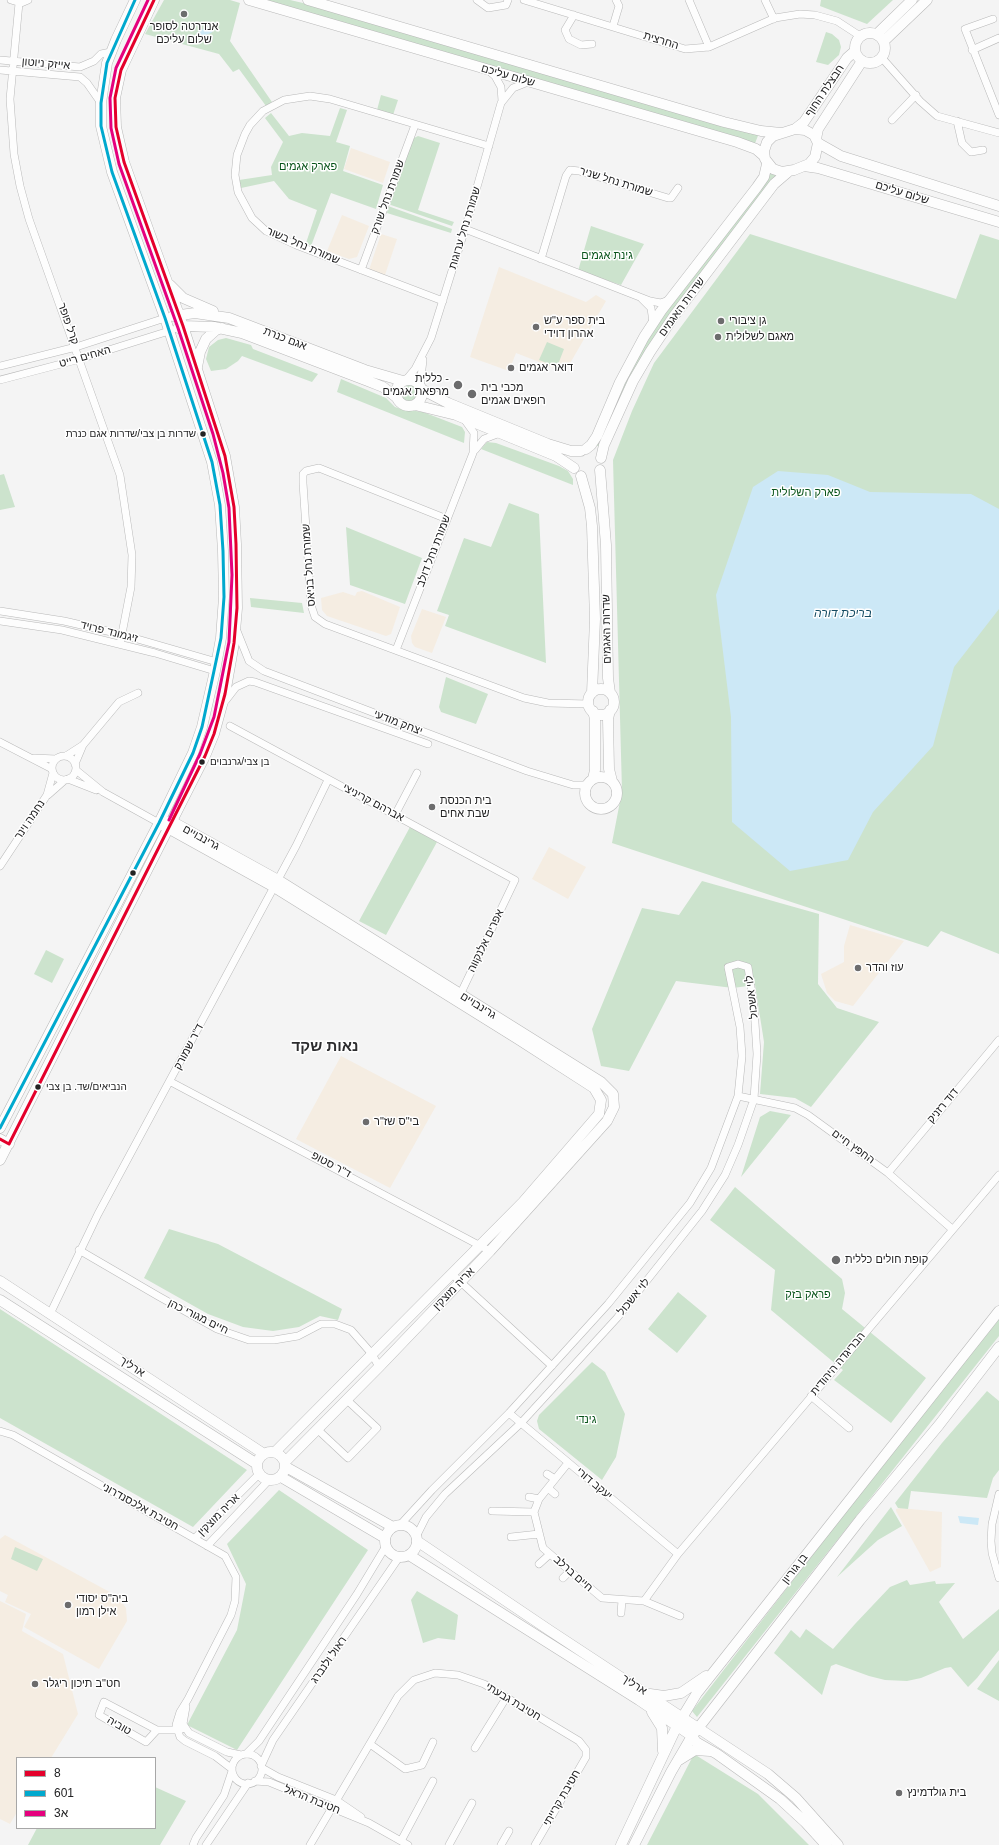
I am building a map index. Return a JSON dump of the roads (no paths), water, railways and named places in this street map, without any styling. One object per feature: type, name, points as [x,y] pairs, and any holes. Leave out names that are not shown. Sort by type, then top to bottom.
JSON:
[{"type":"street","points":[[11,0],[19,3],[28,0]]},
{"type":"street","points":[[128,13],[132,0]]},
{"type":"street","points":[[0,1128],[159,823],[198,740],[216,666],[224,598],[220,506],[206,441],[165,318],[108,157],[101,126],[101,103],[105,75],[111,52],[135,0]]},
{"type":"street","points":[[0,1160],[5,1141],[205,756],[214,734],[231,662],[235,626],[237,575],[234,507],[225,456],[183,326],[124,162],[119,145],[115,114],[115,98],[121,70],[151,4],[158,0]]},
{"type":"street","name":"שלום עליכם","points":[[249,0],[749,146],[765,160]]},
{"type":"street","name":"שלום עליכם","points":[[308,0],[724,122],[761,131],[781,133]]},
{"type":"street","points":[[477,0],[488,8],[506,5],[508,0]]},
{"type":"street","name":"החרצית","points":[[524,0],[685,49],[709,47],[774,19],[800,14],[815,15],[837,21],[860,36]]},
{"type":"street","points":[[613,26],[619,6],[616,0]]},
{"type":"street","points":[[689,0],[709,47]]},
{"type":"street","points":[[765,0],[774,19]]},
{"type":"street","points":[[881,37],[912,0]]},
{"type":"street","points":[[881,37],[928,0]]},
{"type":"street","name":"קרל פופר","points":[[19,3],[12,70],[11,125],[14,154],[20,186],[29,219],[76,347],[120,475],[130,532],[132,555],[131,587],[120,644]]},
{"type":"street","points":[[574,15],[565,30],[569,39],[581,45],[592,44]]},
{"type":"street","points":[[993,19],[966,29],[972,50],[999,115]]},
{"type":"street","points":[[868,32],[881,37],[886,50],[882,58],[870,63],[862,61],[855,51],[855,43],[860,36],[868,32]]},
{"type":"street","points":[[972,50],[999,38]]},
{"type":"street","name":"חבצלת החוף","points":[[795,129],[804,122],[847,58],[855,51]]},
{"type":"street","name":"אייזק ניוטון","points":[[0,60],[80,67],[90,63],[101,54],[111,52]]},
{"type":"street","points":[[882,58],[937,116],[999,133]]},
{"type":"street","name":"חבצלת החוף","points":[[817,141],[818,129],[862,61]]},
{"type":"street","name":"אייזק ניוטון","points":[[0,70],[80,77],[87,83],[101,103]]},
{"type":"street","name":"שמורת נחל ערוגות","points":[[488,70],[495,76],[501,86],[502,103]]},
{"type":"street","name":"שמורת נחל ערוגות","points":[[421,387],[421,369],[425,352],[443,301],[502,103],[513,88],[528,82]]},
{"type":"street","points":[[892,120],[916,95]]},
{"type":"street","name":"שמורת נחל בשור","points":[[443,301],[276,236],[256,222],[241,201],[235,183],[236,164],[241,144],[250,125],[263,111],[284,100],[300,97],[320,97],[489,146]]},
{"type":"street","points":[[957,121],[962,143],[971,152],[983,150]]},
{"type":"street","name":"שמורת נחל שורק","points":[[361,270],[415,124]]},
{"type":"street","points":[[795,129],[805,130],[817,141],[817,152],[813,161],[804,166],[788,172],[777,171],[765,160],[767,142],[774,136],[795,129]]},
{"type":"street","name":"שלום עליכם","points":[[817,141],[829,151],[848,158],[999,206]]},
{"type":"street","name":"שדרות האגמים","points":[[583,450],[591,445],[597,436],[625,370],[652,325],[764,177],[765,160]]},
{"type":"street","name":"שלום עליכם","points":[[804,166],[818,168],[999,222]]},
{"type":"street","name":"שמורת נחל שניר","points":[[541,259],[566,176],[570,170],[579,171],[668,198],[671,198],[678,188]]},
{"type":"street","name":"שדרות האגמים","points":[[600,458],[604,445],[633,381],[654,346],[774,184],[788,172]]},
{"type":"street","points":[[465,229],[639,297],[655,302],[671,299]]},
{"type":"street","points":[[166,279],[174,290],[190,302],[238,321]]},
{"type":"street","points":[[639,297],[651,308],[653,318],[652,325]]},
{"type":"street","name":"אגם כנרת","points":[[165,318],[178,314],[205,314],[238,321],[365,370],[404,381]]},
{"type":"street","name":"האחים רייט","points":[[0,366],[76,347],[165,318]]},
{"type":"street","name":"אגם כנרת","points":[[169,331],[183,326],[223,328],[261,339],[368,380],[396,397]]},
{"type":"street","points":[[197,367],[200,352],[206,339],[216,330],[223,328]]},
{"type":"street","name":"האחים רייט","points":[[0,380],[80,359],[169,331]]},
{"type":"street","name":"שמורת נחל ערוגות","points":[[404,381],[415,369],[425,352]]},
{"type":"street","points":[[404,381],[415,381],[421,387],[438,398],[542,441],[572,451],[594,451],[600,458],[600,470],[592,477],[581,476],[574,468],[560,458],[501,433],[433,408],[404,405],[396,397],[396,389],[404,381]]},
{"type":"street","points":[[415,405],[422,397],[421,387]]},
{"type":"street","name":"שמורת נחל דולב","points":[[396,650],[473,453],[475,445],[474,433],[463,418]]},
{"type":"street","name":"שמורת נחל דולב","points":[[473,453],[478,444],[484,439],[501,433]]},
{"type":"street","points":[[574,468],[574,458],[583,450]]},
{"type":"street","name":"שמורת נחל בניאס","points":[[447,519],[319,468],[310,469],[303,474],[311,605],[315,617],[325,624],[524,698],[548,703],[591,708]]},
{"type":"street","name":"שדרות האגמים","points":[[600,470],[605,538],[608,671],[610,693]]},
{"type":"street","name":"שדרות האגמים","points":[[581,476],[590,508],[592,526],[595,619],[592,693]]},
{"type":"street","name":"זיגמונד פרויד","points":[[0,611],[64,620],[122,634],[216,666]]},
{"type":"street","name":"זיגמונד פרויד","points":[[0,621],[62,630],[216,666]]},
{"type":"street","name":"יצחק מודעי","points":[[235,626],[249,661],[287,681],[544,777],[573,785],[590,782]]},
{"type":"street","name":"יצחק מודעי","points":[[222,705],[236,687],[249,681],[263,683],[336,712],[428,744]]},
{"type":"street","points":[[590,782],[606,777],[612,781],[617,788],[617,796],[613,804],[604,809],[594,808],[587,801],[585,790],[595,770],[595,719],[589,698],[592,693],[602,689],[610,693],[614,699],[608,719],[610,769],[612,781]]},
{"type":"street","points":[[31,757],[56,760],[66,756],[83,745],[119,702],[138,693]]},
{"type":"street","points":[[336,712],[350,704]]},
{"type":"street","points":[[591,708],[602,714],[610,710]]},
{"type":"street","name":"אברהם קריניצי","points":[[230,726],[516,880]]},
{"type":"street","points":[[0,742],[31,757],[53,771],[57,778],[103,792],[159,823]]},
{"type":"street","points":[[66,780],[73,776],[83,745]]},
{"type":"street","points":[[66,756],[73,760],[76,767],[103,792]]},
{"type":"street","points":[[53,771],[56,760]]},
{"type":"street","name":"נחמה וינר","points":[[47,795],[53,771]]},
{"type":"street","points":[[395,815],[417,773]]},
{"type":"street","name":"נחמה וינר","points":[[0,866],[47,795],[66,780]]},
{"type":"street","name":"ד\"ר שמורק","points":[[50,1314],[79,1250],[171,1082],[311,818],[328,780]]},
{"type":"street","name":"גרינבויים","points":[[159,823],[170,825],[276,884],[459,998],[601,1082],[613,1094],[614,1107]]},
{"type":"street","name":"אפרים אלנקווה","points":[[459,998],[516,880]]},
{"type":"street","name":"לוי אשכול","points":[[396,1526],[510,1413],[608,1304],[690,1203],[710,1168],[723,1139],[738,1096],[742,1056],[740,1027],[728,968],[738,964],[748,967],[754,1007],[757,1054],[754,1099],[738,1145],[725,1175],[702,1211],[617,1318],[521,1423],[445,1494],[426,1517],[417,1539]]},
{"type":"street","name":"גרינבויים","points":[[459,998],[594,1088],[601,1100]]},
{"type":"street","name":"דוד רזניק","points":[[888,1172],[999,1040]]},
{"type":"street","name":"ד\"ר סטופ","points":[[171,1082],[490,1251]]},
{"type":"street","name":"החפץ חיים","points":[[738,1096],[795,1108],[888,1172],[952,1229]]},
{"type":"street","name":"אריה מוצקין","points":[[275,1452],[523,1202],[599,1114],[601,1100]]},
{"type":"street","name":"אריה מוצקין","points":[[286,1464],[490,1251],[607,1121],[614,1107]]},
{"type":"street","name":"הבריגדה היהודית","points":[[678,1554],[999,1175]]},
{"type":"street","name":"חיים מגורי כהן","points":[[79,1250],[217,1328],[249,1340],[280,1339],[298,1336],[321,1324],[335,1324],[351,1330],[372,1354],[379,1367]]},
{"type":"street","points":[[452,1274],[552,1366]]},
{"type":"street","name":"ארליך","points":[[0,1281],[264,1454]]},
{"type":"street","name":"ארליך","points":[[0,1300],[258,1469]]},
{"type":"street","name":"בן גוריון","points":[[620,1845],[677,1726],[715,1670],[999,1311]]},
{"type":"street","name":"בן גוריון","points":[[634,1845],[675,1764],[692,1736],[860,1520],[939,1425],[999,1347]]},
{"type":"street","points":[[811,1396],[849,1428]]},
{"type":"street","points":[[317,1430],[348,1458],[377,1428],[347,1400]]},
{"type":"street","name":"יעקב דורי","points":[[510,1413],[678,1554]]},
{"type":"street","name":"חטיבת אלכסנדרוני","points":[[0,1431],[13,1435],[225,1556],[236,1577],[235,1601],[231,1615],[177,1718],[177,1730]]},
{"type":"street","points":[[281,1477],[386,1542],[393,1554],[405,1555],[415,1549],[417,1539],[409,1526],[396,1526],[286,1464],[283,1457],[275,1452],[264,1454],[258,1469],[268,1481],[273,1481],[281,1477],[286,1464]]},
{"type":"street","points":[[492,1511],[534,1512],[539,1499],[568,1463]]},
{"type":"street","name":"אריה מוצקין","points":[[195,1538],[258,1469]]},
{"type":"street","points":[[547,1474],[555,1479]]},
{"type":"street","name":"אריה מוצקין","points":[[207,1546],[268,1481]]},
{"type":"street","points":[[548,1488],[555,1494]]},
{"type":"street","points":[[999,1494],[992,1524],[991,1541],[992,1553],[999,1578]]},
{"type":"street","points":[[529,1497],[539,1499]]},
{"type":"street","name":"חיים ברלב","points":[[534,1512],[543,1548],[570,1571],[591,1594],[602,1598],[644,1601]]},
{"type":"street","points":[[386,1542],[388,1531],[396,1526]]},
{"type":"street","points":[[511,1537],[539,1534]]},
{"type":"street","name":"ארליך","points":[[417,1539],[642,1696],[677,1726],[692,1736],[696,1742],[716,1753],[758,1782],[793,1811],[826,1845]]},
{"type":"street","name":"ראול ולנברג","points":[[243,1755],[259,1741],[357,1594],[386,1542]]},
{"type":"street","points":[[539,1564],[550,1554]]},
{"type":"street","points":[[678,1554],[644,1601],[680,1616]]},
{"type":"street","name":"ארליך","points":[[405,1555],[642,1696],[683,1716],[768,1774],[796,1798],[838,1845]]},
{"type":"street","name":"ראול ולנברג","points":[[262,1767],[273,1740],[405,1555]]},
{"type":"street","points":[[564,1578],[570,1571]]},
{"type":"street","points":[[621,1613],[622,1600]]},
{"type":"street","points":[[642,1696],[664,1696],[681,1692],[715,1670]]},
{"type":"street","name":"חטיבת גבעתי","points":[[310,1845],[398,1696],[414,1680],[435,1673],[458,1675],[484,1684],[579,1741],[586,1750]]},
{"type":"street","points":[[642,1696],[662,1728],[664,1742],[661,1760]]},
{"type":"street","points":[[475,1748],[506,1698]]},
{"type":"street","name":"חטיבת אלכסנדרוני","points":[[185,1728],[183,1719],[188,1699]]},
{"type":"street","name":"טוביה","points":[[157,1730],[146,1742],[99,1715],[104,1702],[157,1730],[177,1730],[185,1728]]},
{"type":"street","points":[[714,1707],[710,1725],[724,1744]]},
{"type":"street","points":[[185,1728],[189,1733],[226,1752],[255,1756],[259,1759],[262,1767],[261,1774],[251,1782],[206,1844],[196,1838]]},
{"type":"street","points":[[177,1730],[185,1742],[215,1756],[232,1770],[236,1779],[240,1782],[251,1782]]},
{"type":"street","points":[[370,1744],[405,1768],[422,1765],[434,1742]]},
{"type":"street","name":"חטיבת קרייתי","points":[[535,1845],[586,1757],[586,1750]]},
{"type":"street","points":[[675,1764],[680,1758],[695,1750],[706,1750],[716,1753]]},
{"type":"street","points":[[194,1845],[196,1838],[224,1795],[234,1761],[243,1755]]},
{"type":"street","name":"חטיבת הראל","points":[[262,1767],[278,1777],[336,1800],[349,1807],[369,1823]]},
{"type":"street","points":[[401,1841],[433,1781]]},
{"type":"street","name":"חטיבת הראל","points":[[251,1782],[269,1782],[369,1823],[408,1845]]},
{"type":"street","points":[[793,1811],[796,1798]]},
{"type":"street","points":[[448,1845],[472,1803]]},
{"type":"street","points":[[501,1845],[509,1831]]},
{"type":"water","points":[[216,22],[216,28],[211,33],[202,36],[196,33]]},
{"type":"water","name":"בריכת דורה","points":[[778,471],[828,475],[870,492],[971,494],[999,509],[999,609],[954,667],[933,746],[873,812],[848,860],[790,871],[732,822],[731,717],[716,595],[753,487]]},
{"type":"water","points":[[958,1516],[979,1518],[978,1525],[960,1523]]},
{"type":"place","name":"אנדרטה לסופר שלום עליכם","points":[[184,14]]},
{"type":"place","name":"גן ציבורי","points":[[721,321]]},
{"type":"place","name":"בית ספר ע\"ש אהרון דוידי","points":[[536,327]]},
{"type":"place","name":"מאגם לשלולית","points":[[718,337]]},
{"type":"place","name":"דואר אגמים","points":[[511,368]]},
{"type":"place","name":"כללית - מרפאת אגמים","points":[[458,385]]},
{"type":"place","name":"מכבי בית רופאים אגמים","points":[[472,394]]},
{"type":"place","name":"שדרות בן צבי/שדרות אגם כנרת","points":[[203,434]]},
{"type":"place","name":"בן צבי/גרנבוים","points":[[202,762]]},
{"type":"place","name":"בית הכנסת שבת אחים","points":[[432,807]]},
{"type":"place","name":"עוז והדר","points":[[858,968]]},
{"type":"place","name":"הנביאים/שד. בן צבי","points":[[38,1087]]},
{"type":"place","name":"בי\"ס שז\"ר","points":[[366,1122]]},
{"type":"place","name":"קופת חולים כללית","points":[[836,1260]]},
{"type":"place","name":"ביה\"ס יסודי אילן רמון","points":[[68,1605]]},
{"type":"place","name":"חט\"ב תיכון ריגלר","points":[[35,1684]]},
{"type":"place","name":"בית גולדמינץ","points":[[899,1793]]},
{"type":"district","name":"נאות שקד","points":[[325,1047]]},
{"type":"park label","name":"פארק אגמים","points":[[308,167]]},
{"type":"park label","name":"גינת אגמים","points":[[607,256]]},
{"type":"park label","name":"פארק השלולית","points":[[806,493]]},
{"type":"park label","name":"פראק בזק","points":[[808,1295]]},
{"type":"park label","name":"גינדי","points":[[586,1420]]}]
